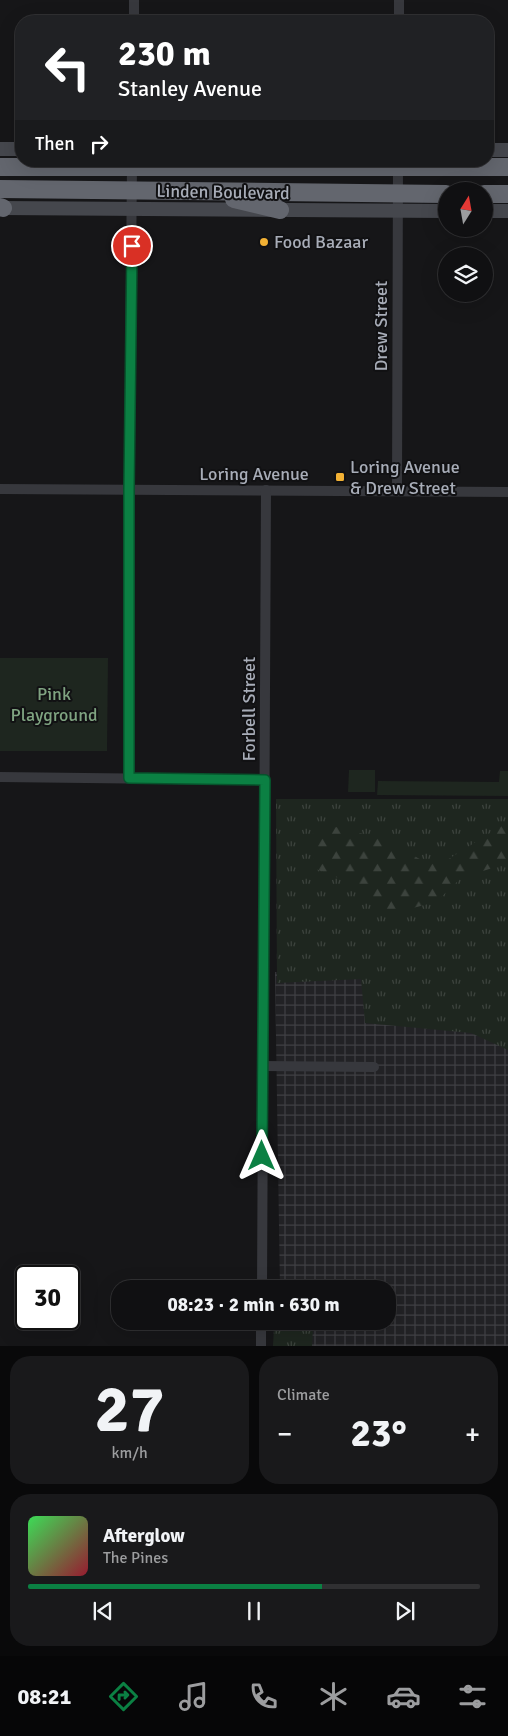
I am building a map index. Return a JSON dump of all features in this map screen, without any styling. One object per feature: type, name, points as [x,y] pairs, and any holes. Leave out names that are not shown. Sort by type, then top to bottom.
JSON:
[{"type":"highway","name":"Linden Boulevard","points":[[494,166],[508,167]]},
{"type":"highway","name":"Linden Boulevard","points":[[0,167],[15,167]]},
{"type":"highway","name":"Linden Boulevard","points":[[0,189],[202,191],[398,203],[438,196]]},
{"type":"highway","points":[[202,191],[280,210]]},
{"type":"highway","points":[[493,194],[508,194]]},
{"type":"street","points":[[134,0],[134,15]]},
{"type":"street","points":[[399,0],[399,15]]},
{"type":"street","points":[[0,149],[15,149]]},
{"type":"street","points":[[494,150],[508,150]]},
{"type":"street","points":[[129,778],[132,167]]},
{"type":"street","name":"Drew Street","points":[[397,491],[398,167]]},
{"type":"street","name":"Linden Boulevard","points":[[1,208],[280,210],[398,203],[438,210]]},
{"type":"street","points":[[493,211],[508,211]]},
{"type":"street","name":"Loring Avenue","points":[[0,489],[508,492]]},
{"type":"street","name":"Forbell Street","points":[[262,1280],[266,490]]},
{"type":"street","points":[[0,777],[265,780]]},
{"type":"street","points":[[263,1066],[374,1066]]},
{"type":"street","points":[[261,1346],[262,1330]]},
{"type":"shaded area","points":[[275,972],[508,974],[508,1346],[281,1346],[281,1330],[396,1330],[396,1280],[280,1280]]},
{"type":"green space","name":"Pink Playground","points":[[0,658],[108,658],[107,751],[0,751]]},
{"type":"green space","points":[[349,770],[375,770],[375,792],[348,792]]},
{"type":"green space","points":[[500,771],[508,771],[508,796],[377,795],[378,781],[499,782]]},
{"type":"green space","points":[[276,799],[508,799],[508,1050],[471,1033],[365,1023],[361,979],[277,983]]},
{"type":"green space","points":[[503,825],[508,825],[508,863],[461,878],[436,902],[390,914],[363,888],[316,869],[309,835],[336,827],[383,839],[427,863],[447,860]]},
{"type":"green space","points":[[274,1330],[313,1330],[312,1346],[273,1346]]},
{"type":"place","name":"Food Bazaar","points":[[264,242]]},
{"type":"place","name":"Loring Avenue & Drew Street","points":[[340,477]]},
{"type":"route","points":[[132,246],[129,490],[129,778],[265,780],[262,1156]]}]
